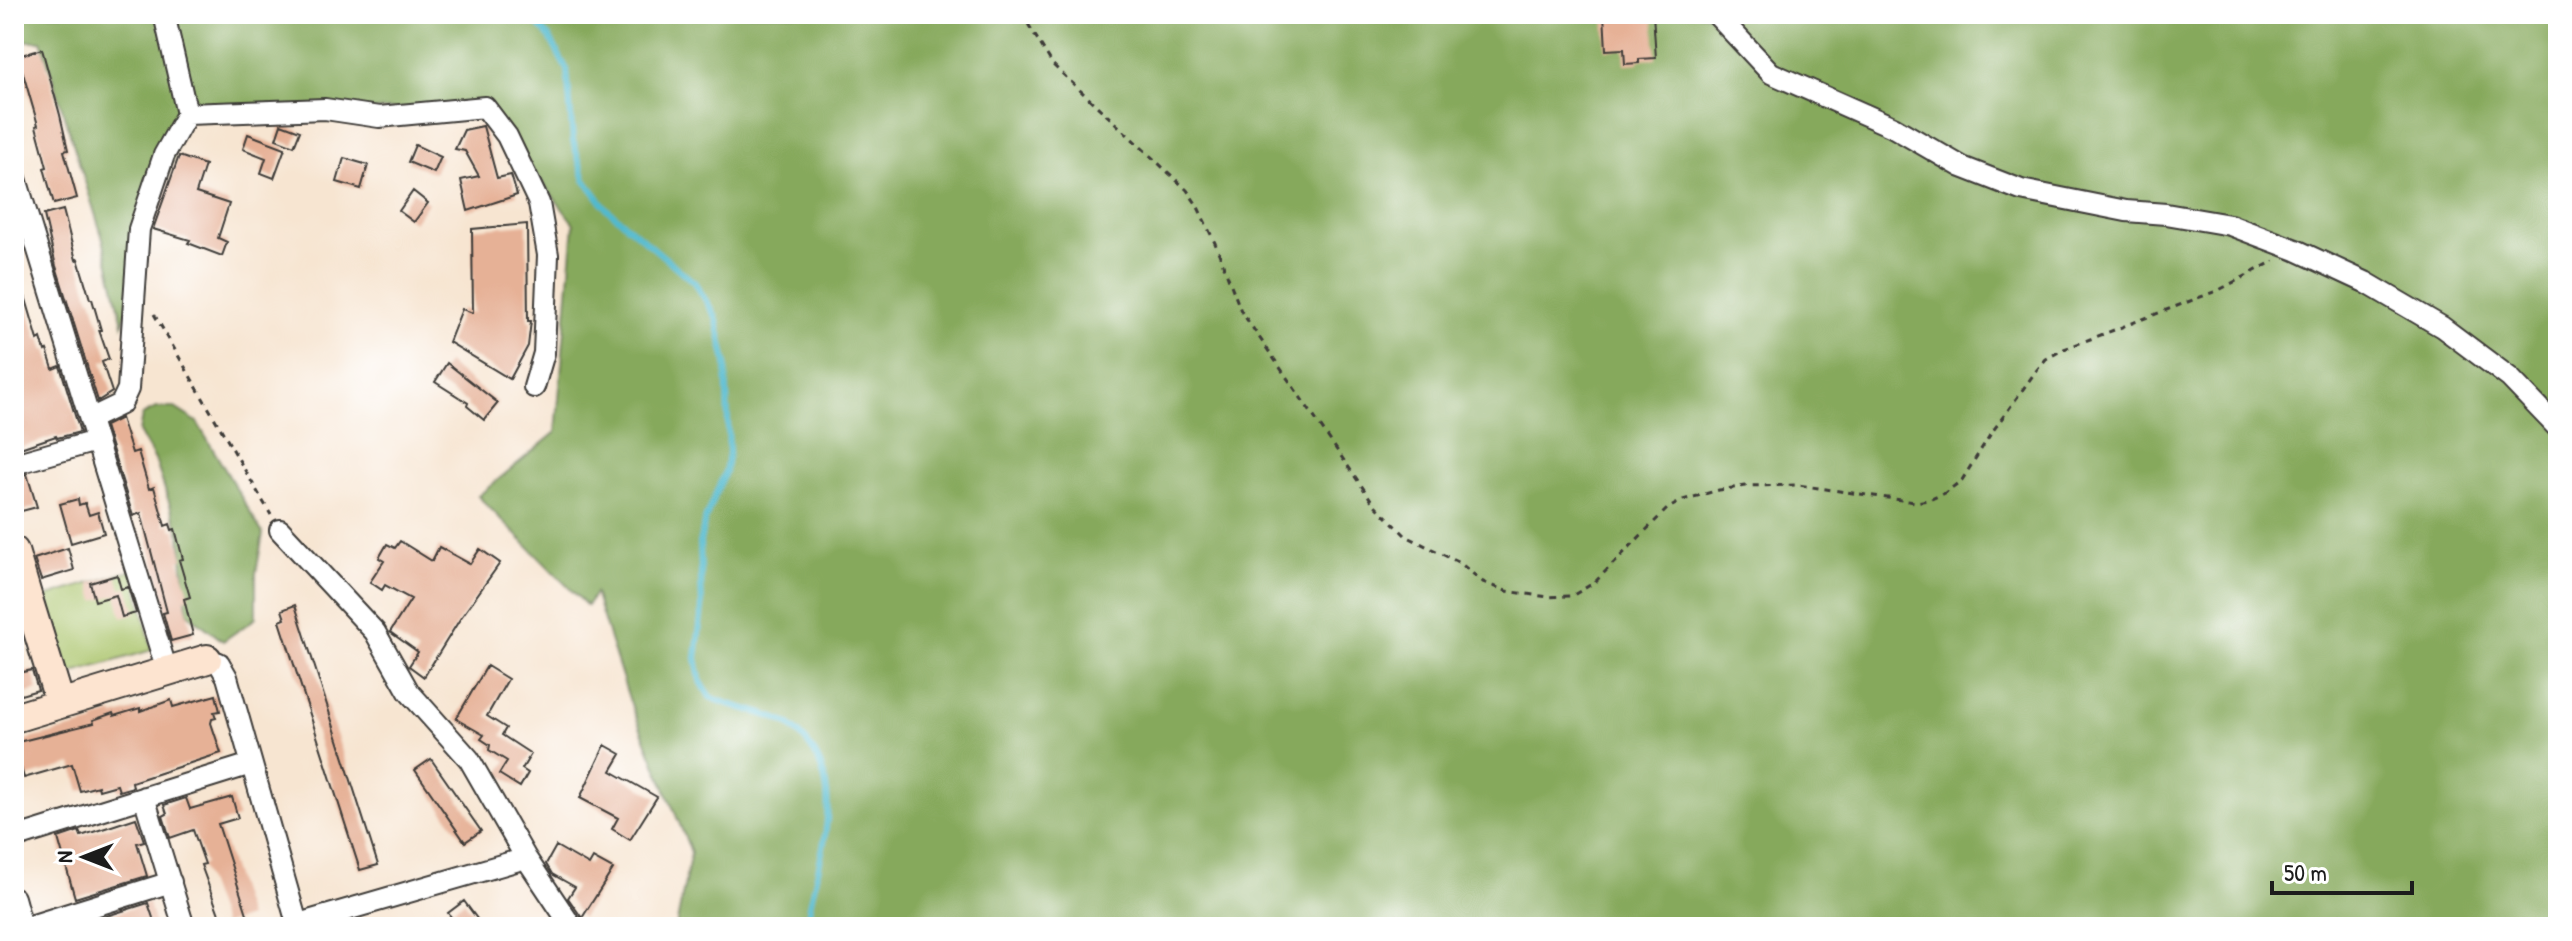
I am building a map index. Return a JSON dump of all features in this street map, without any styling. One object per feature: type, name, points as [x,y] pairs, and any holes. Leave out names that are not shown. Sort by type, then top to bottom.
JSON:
[{"type":"street","points":[[90,419],[121,404],[128,389],[139,229],[164,155],[187,114],[164,14]]},
{"type":"street","points":[[1716,14],[1771,73],[1893,127],[1962,167],[2021,190],[2126,211],[2230,225],[2296,250],[2365,282],[2442,327],[2510,378],[2558,428]]},
{"type":"street","points":[[187,114],[325,109],[379,117],[485,107],[507,136],[539,203],[548,255],[544,353],[534,387]]},
{"type":"street","points":[[14,172],[20,208],[90,419],[167,671]]},
{"type":"street","points":[[14,464],[96,441]]},
{"type":"street","points":[[280,530],[375,632],[409,692],[469,759],[526,858],[572,927]]},
{"type":"street","points":[[19,577],[60,703]]},
{"type":"street","points":[[14,718],[207,659],[219,663],[227,677],[298,926],[526,858]]},
{"type":"street","points":[[14,838],[251,764]]},
{"type":"street","points":[[144,797],[184,927]]},
{"type":"street","points":[[14,898],[25,927],[171,882]]},
{"type":"path","points":[[1022,14],[1053,65],[1187,190],[1215,243],[1241,311],[1374,504],[1406,536],[1460,563],[1483,582],[1506,591],[1548,597],[1572,596],[1595,582],[1667,509],[1683,500],[1719,490],[1798,485],[1915,502],[1929,500],[1962,480],[1990,435],[2046,359],[2064,349],[2219,290],[2296,250]]},
{"type":"path","points":[[136,283],[280,530]]},
{"type":"green space","points":[[14,14],[2558,14],[2558,927],[676,927],[691,852],[630,702],[595,593],[587,606],[478,496],[556,432],[574,224],[485,107],[187,114],[123,324],[103,239],[41,41],[14,41]]},
{"type":"green space","points":[[156,408],[175,408],[197,422],[263,534],[256,573],[256,618],[223,641],[187,613],[180,535],[155,460],[139,432],[142,415]]},
{"type":"green space","points":[[133,570],[152,650],[67,675],[42,598]]},
{"type":"building","points":[[1604,14],[1653,14],[1656,58],[1625,64],[1624,49],[1606,50]]},
{"type":"building","points":[[42,49],[60,115],[68,150],[64,151],[77,198],[54,204],[44,168],[47,167],[38,125],[18,56]]},
{"type":"building","points":[[281,124],[300,131],[294,146],[276,139]]},
{"type":"building","points":[[483,126],[497,178],[511,175],[517,195],[468,211],[461,180],[479,176],[465,151],[455,149],[464,130]]},
{"type":"building","points":[[248,134],[285,148],[274,178],[261,173],[266,158],[243,149]]},
{"type":"building","points":[[415,145],[441,157],[434,173],[408,162]]},
{"type":"building","points":[[179,156],[205,165],[196,193],[229,204],[218,238],[227,242],[222,256],[188,243],[190,240],[153,229]]},
{"type":"building","points":[[344,158],[368,165],[361,189],[337,182]]},
{"type":"building","points":[[413,191],[428,203],[414,222],[399,211]]},
{"type":"building","points":[[63,210],[109,359],[102,362],[112,392],[98,401],[56,266],[44,215]]},
{"type":"building","points":[[527,224],[528,321],[531,321],[528,346],[510,379],[449,342],[462,309],[473,313],[472,229]]},
{"type":"building","points":[[18,272],[38,340],[41,338],[53,369],[60,366],[80,432],[56,436],[14,450],[14,273]]},
{"type":"building","points":[[447,363],[498,403],[484,420],[467,406],[468,403],[435,382]]},
{"type":"building","points":[[121,418],[132,453],[138,451],[149,489],[154,487],[165,526],[170,524],[172,530],[175,529],[183,559],[179,560],[190,597],[184,599],[193,635],[171,641],[163,613],[167,612],[141,513],[133,516],[105,426]]},
{"type":"building","points":[[27,474],[37,507],[14,513],[14,477]]},
{"type":"building","points":[[78,499],[79,505],[85,503],[89,515],[98,512],[104,533],[71,543],[60,504]]},
{"type":"building","points":[[400,541],[432,561],[439,547],[470,564],[480,549],[500,563],[424,677],[409,666],[418,652],[390,632],[411,599],[385,585],[382,590],[370,582],[384,561],[379,558],[387,544],[395,548]]},
{"type":"building","points":[[68,548],[74,570],[41,580],[34,559]]},
{"type":"building","points":[[117,575],[121,589],[128,587],[136,613],[122,617],[116,595],[95,601],[90,583]]},
{"type":"building","points":[[295,605],[378,865],[360,870],[280,621],[285,619],[282,610]]},
{"type":"building","points":[[487,666],[508,679],[487,716],[506,728],[502,735],[531,754],[522,769],[528,773],[520,787],[499,774],[507,761],[489,750],[490,745],[481,739],[484,735],[456,719]]},
{"type":"building","points":[[32,670],[38,690],[14,697],[14,674]]},
{"type":"building","points":[[216,695],[220,711],[214,712],[216,718],[211,723],[221,753],[132,782],[133,787],[119,791],[117,785],[80,791],[72,764],[24,778],[14,743],[94,723],[93,720],[113,713],[114,716],[140,708],[140,711],[171,700],[173,707]]},
{"type":"building","points":[[605,745],[621,754],[611,771],[657,797],[630,840],[612,829],[618,818],[580,798]]},
{"type":"building","points":[[431,759],[481,831],[465,842],[415,770]]},
{"type":"building","points":[[232,797],[238,818],[218,824],[248,917],[223,925],[201,865],[205,864],[193,830],[170,838],[163,816],[167,814],[164,805],[186,798],[190,809]]},
{"type":"building","points":[[136,818],[144,841],[137,843],[147,876],[75,898],[58,838],[79,831],[81,836]]},
{"type":"building","points":[[556,846],[589,865],[593,858],[613,869],[582,918],[568,898],[575,887],[552,874],[546,864]]},
{"type":"building","points":[[464,901],[483,927],[459,927],[448,913]]},
{"type":"building","points":[[148,903],[156,927],[82,927],[81,924]]},
{"type":"waterway","points":[[528,14],[550,38],[567,70],[573,141],[585,180],[607,209],[695,283],[716,317],[726,362],[729,453],[700,541],[702,608],[696,658],[700,680],[710,697],[788,724],[815,754],[824,774],[827,796],[824,842],[809,911],[809,918],[820,927]]}]
